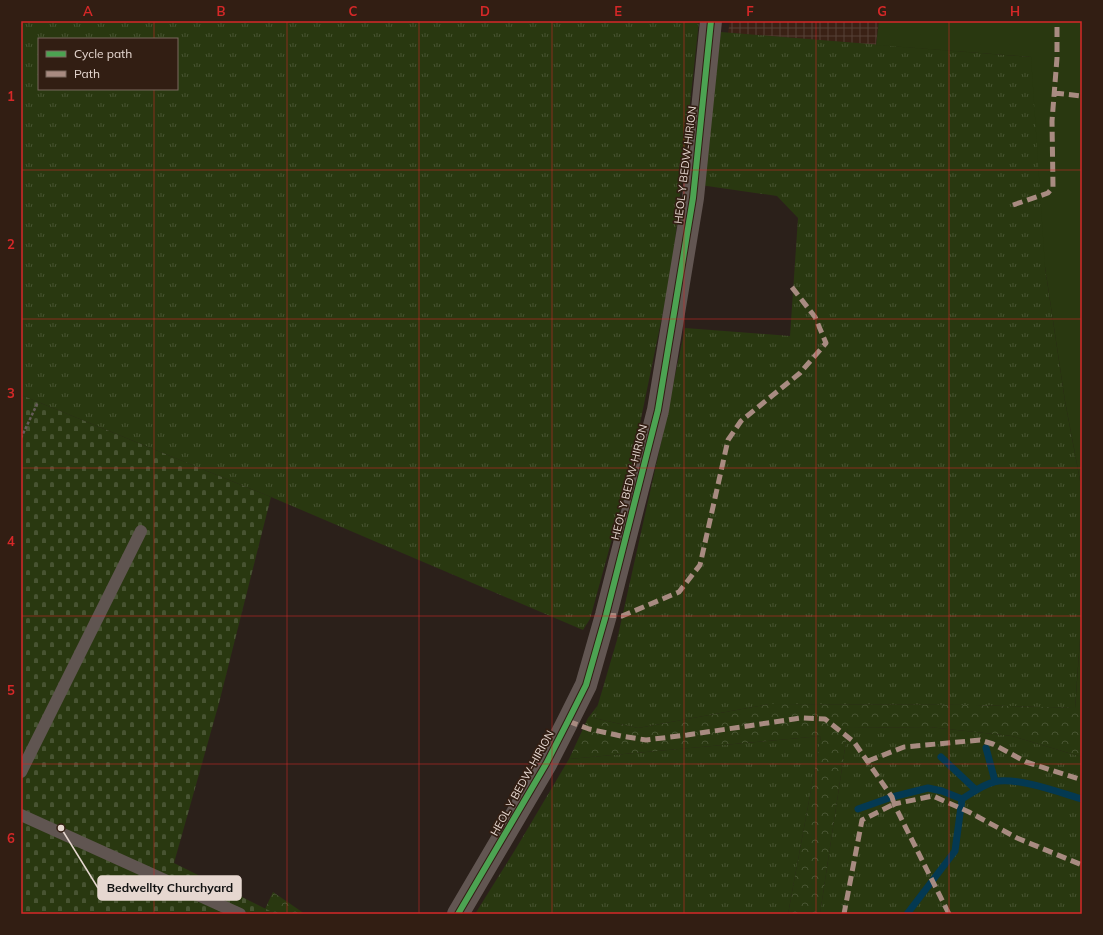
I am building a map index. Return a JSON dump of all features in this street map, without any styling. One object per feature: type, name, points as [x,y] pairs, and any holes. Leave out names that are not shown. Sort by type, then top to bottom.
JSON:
[{"type":"street","name":"HEOL Y BEDW-HIRION","points":[[458,914],[546,764],[572,714],[586,685],[606,615],[658,410],[693,198],[711,21]]},
{"type":"lane","points":[[21,772],[141,531]]},
{"type":"lane","points":[[21,815],[240,914]]},
{"type":"path","points":[[21,438],[38,402]]},
{"type":"shaded area","points":[[730,21],[879,21],[876,45],[728,33]]},
{"type":"green space","points":[[21,21],[699,21],[672,268],[629,477],[590,619],[583,630],[271,497],[21,395]]},
{"type":"green space","points":[[879,21],[1082,21],[1082,491],[1065,401],[1045,267],[1031,57],[876,45]]},
{"type":"green space","points":[[1082,21],[1045,267],[1065,401],[1082,491],[1082,612],[1075,708],[975,705],[769,704],[638,728],[594,718],[617,640],[685,328],[790,336],[798,218],[777,196],[700,185],[721,32],[1031,57]]},
{"type":"green space","points":[[21,395],[271,497],[219,703],[174,863],[276,914],[21,914]]},
{"type":"green space","points":[[1082,612],[1082,708],[1075,708]]},
{"type":"green space","points":[[769,704],[975,705],[1082,708],[1082,757],[1012,736],[929,727],[848,728],[820,914],[788,914],[821,736],[569,759],[588,718],[598,705],[594,718],[638,728]]},
{"type":"green space","points":[[929,727],[1012,736],[1082,757],[1082,914],[820,914],[848,728]]},
{"type":"green space","points":[[821,736],[788,914],[475,914],[569,759]]},
{"type":"green space","points":[[273,892],[305,914],[276,914],[265,909]]},
{"type":"waterway","points":[[986,748],[995,781]]},
{"type":"waterway","points":[[941,757],[976,790]]},
{"type":"waterway","points":[[907,914],[955,851],[962,799],[977,789],[994,782],[1014,781],[1038,786],[1082,799]]},
{"type":"waterway","points":[[858,809],[892,797],[928,788],[942,791],[962,799]]},
{"type":"marked path","points":[[1013,205],[1048,193],[1053,187],[1052,121],[1057,58],[1057,21]]},
{"type":"marked path","points":[[1054,93],[1082,96]]},
{"type":"marked path","points":[[606,615],[622,616],[679,592],[700,565],[728,440],[741,421],[800,373],[826,343],[815,317],[791,286]]},
{"type":"marked path","points":[[568,721],[589,729],[646,740],[801,718],[825,719],[854,742],[892,797],[894,804],[862,820],[844,914]]},
{"type":"marked path","points":[[868,761],[904,747],[980,740],[993,744],[1026,762],[1082,780]]},
{"type":"marked path","points":[[949,914],[894,804],[933,796],[969,812],[1017,838],[1082,865]]},
{"type":"cycle path","points":[[458,914],[546,764],[586,685],[606,615],[658,410],[693,198],[711,21]]},
{"type":"place","name":"Bedwellty Churchyard","points":[[61,828]]}]
